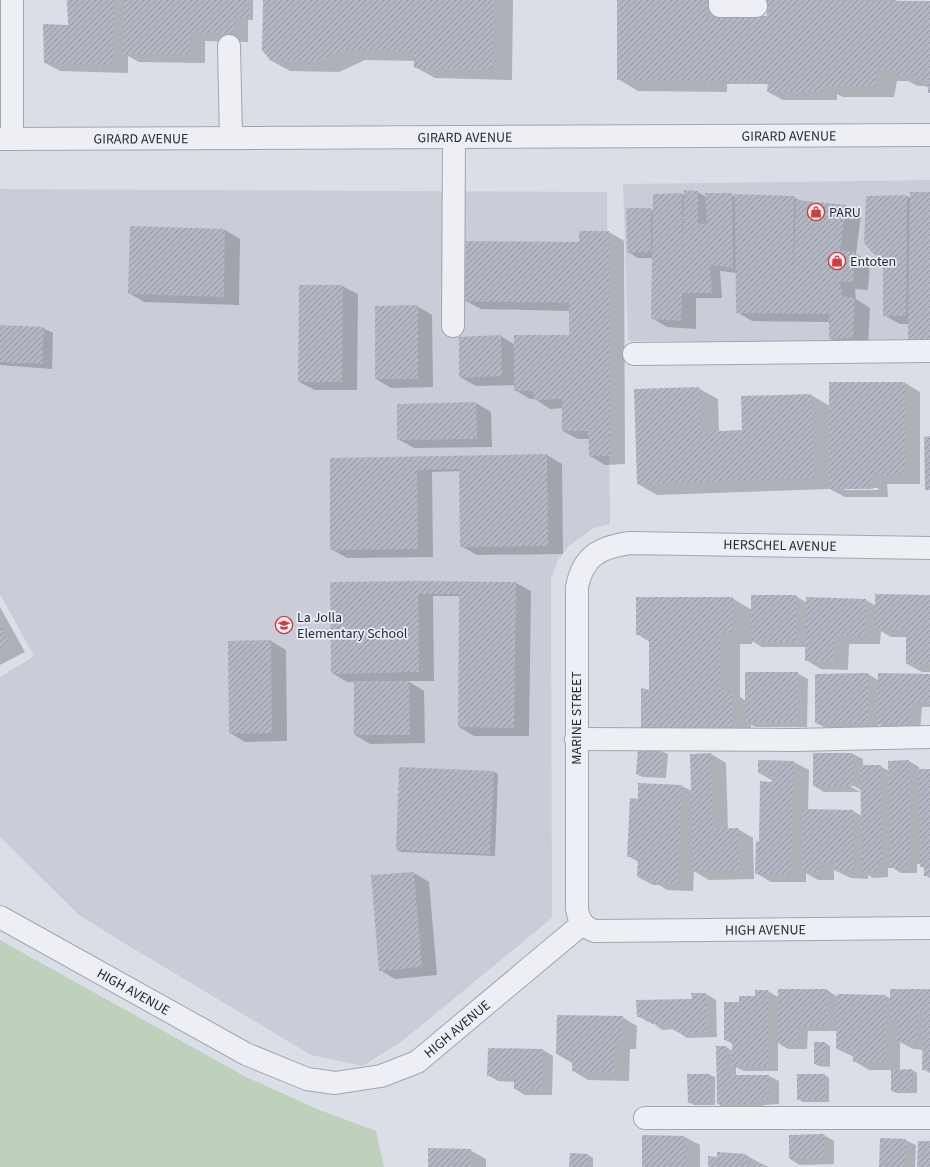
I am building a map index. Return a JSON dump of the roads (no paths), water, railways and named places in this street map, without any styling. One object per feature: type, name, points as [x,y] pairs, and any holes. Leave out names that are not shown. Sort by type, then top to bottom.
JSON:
[{"type":"street","points":[[6,139],[12,0]]},
{"type":"street","points":[[720,0],[720,6],[756,6]]},
{"type":"street","points":[[229,46],[231,138]]},
{"type":"street","name":"GIRARD AVENUE","points":[[6,139],[930,135]]},
{"type":"street","points":[[453,326],[454,137]]},
{"type":"street","points":[[634,354],[930,351]]},
{"type":"street","name":"HERSCHEL AVENUE","points":[[630,543],[930,548]]},
{"type":"street","name":"MARINE STREET","points":[[582,924],[577,909],[577,588],[580,574],[585,563],[597,552],[612,546],[630,543]]},
{"type":"street","points":[[576,739],[794,740],[930,737]]},
{"type":"street","name":"HIGH AVENUE","points":[[0,917],[246,1054],[307,1079],[335,1084],[381,1076],[418,1062],[582,924],[595,931],[930,928]]},
{"type":"street","points":[[645,1118],[930,1118]]},
{"type":"place","name":"PARU","points":[[816,212]]},
{"type":"place","name":"Entoten","points":[[837,261]]},
{"type":"place","name":"La Jolla Elementary School","points":[[284,625]]}]
